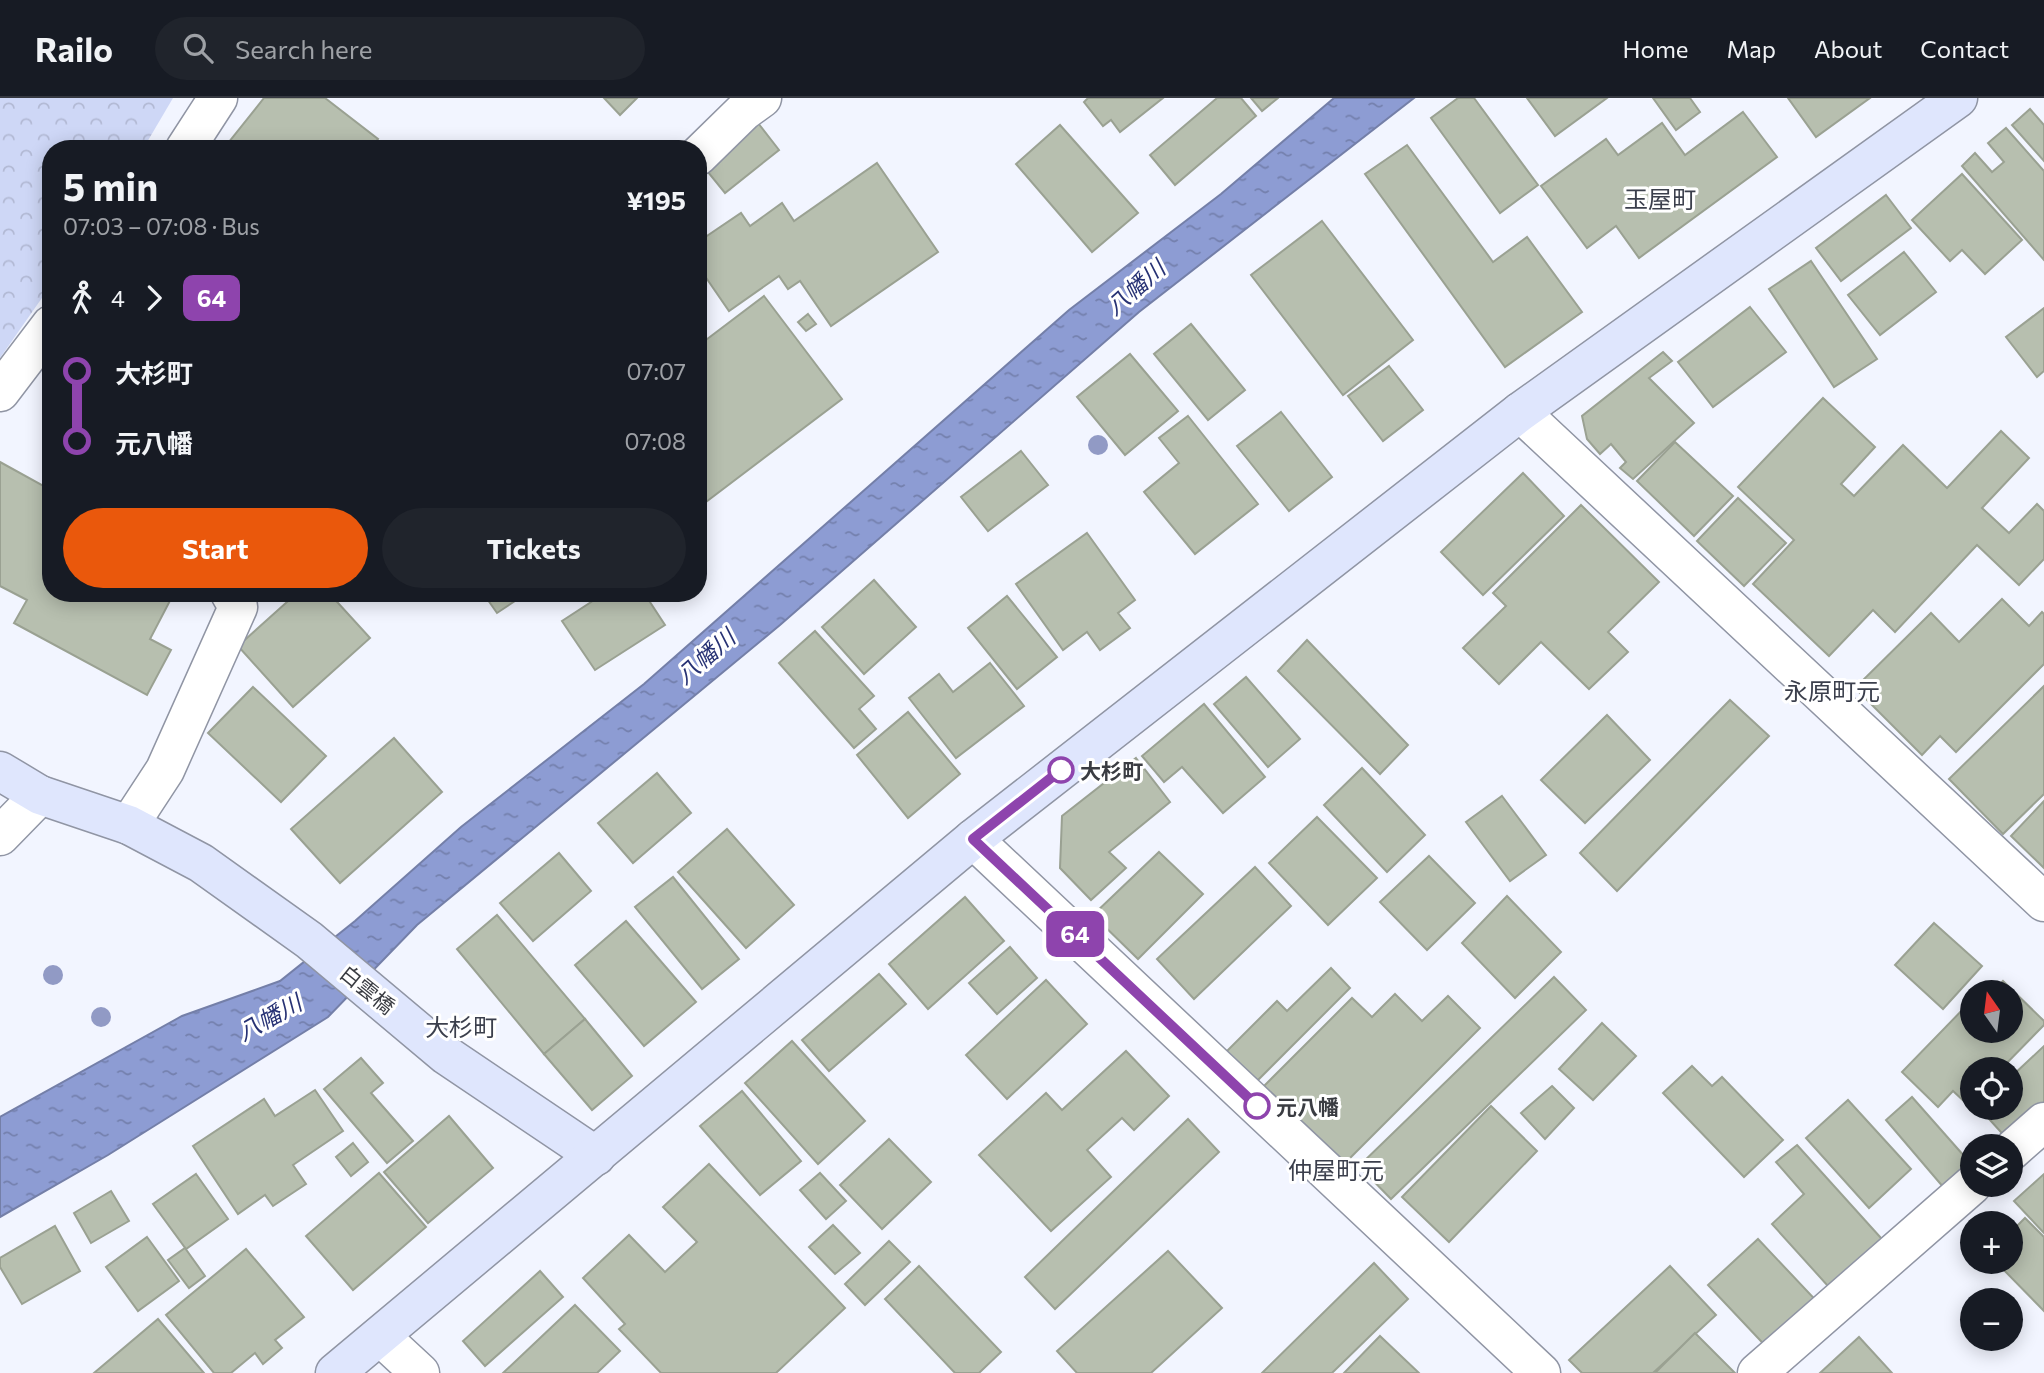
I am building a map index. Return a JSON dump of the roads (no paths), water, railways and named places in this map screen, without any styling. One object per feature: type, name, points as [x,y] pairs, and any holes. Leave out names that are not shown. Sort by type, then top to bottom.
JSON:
[{"type":"street","points":[[191,140],[218,98]]},
{"type":"street","points":[[335,1373],[973,839],[1520,412],[1958,98]]},
{"type":"street","points":[[707,146],[746,102]]},
{"type":"street","points":[[0,392],[42,341]]},
{"type":"street","points":[[1520,412],[2044,902]]},
{"type":"street","points":[[128,825],[165,770],[240,602]]},
{"type":"street","name":"白雲橋","points":[[0,771],[40,795],[128,825],[201,863],[309,940],[428,1037],[446,1055],[596,1156]]},
{"type":"street","points":[[0,836],[40,795]]},
{"type":"street","points":[[973,839],[1541,1373]]},
{"type":"street","points":[[2023,1140],[2044,1122]]},
{"type":"street","points":[[1757,1373],[1960,1195]]},
{"type":"street","points":[[380,1336],[420,1373]]},
{"type":"water","name":"八幡川","points":[[1334,98],[1414,98],[1139,312],[780,625],[417,925],[328,1017],[108,1155],[0,1217],[0,1117],[182,1016],[280,981],[355,921],[461,827],[644,684],[1069,310],[1221,194]]},
{"type":"place","name":"大杉町","points":[[1061,770]]},
{"type":"place","name":"元八幡","points":[[1257,1106]]},
{"type":"district","name":"玉屋町","points":[[1660,198]]},
{"type":"district","name":"永原町元","points":[[1832,690]]},
{"type":"district","name":"大杉町","points":[[461,1026]]},
{"type":"district","name":"仲屋町元","points":[[1336,1169]]}]
